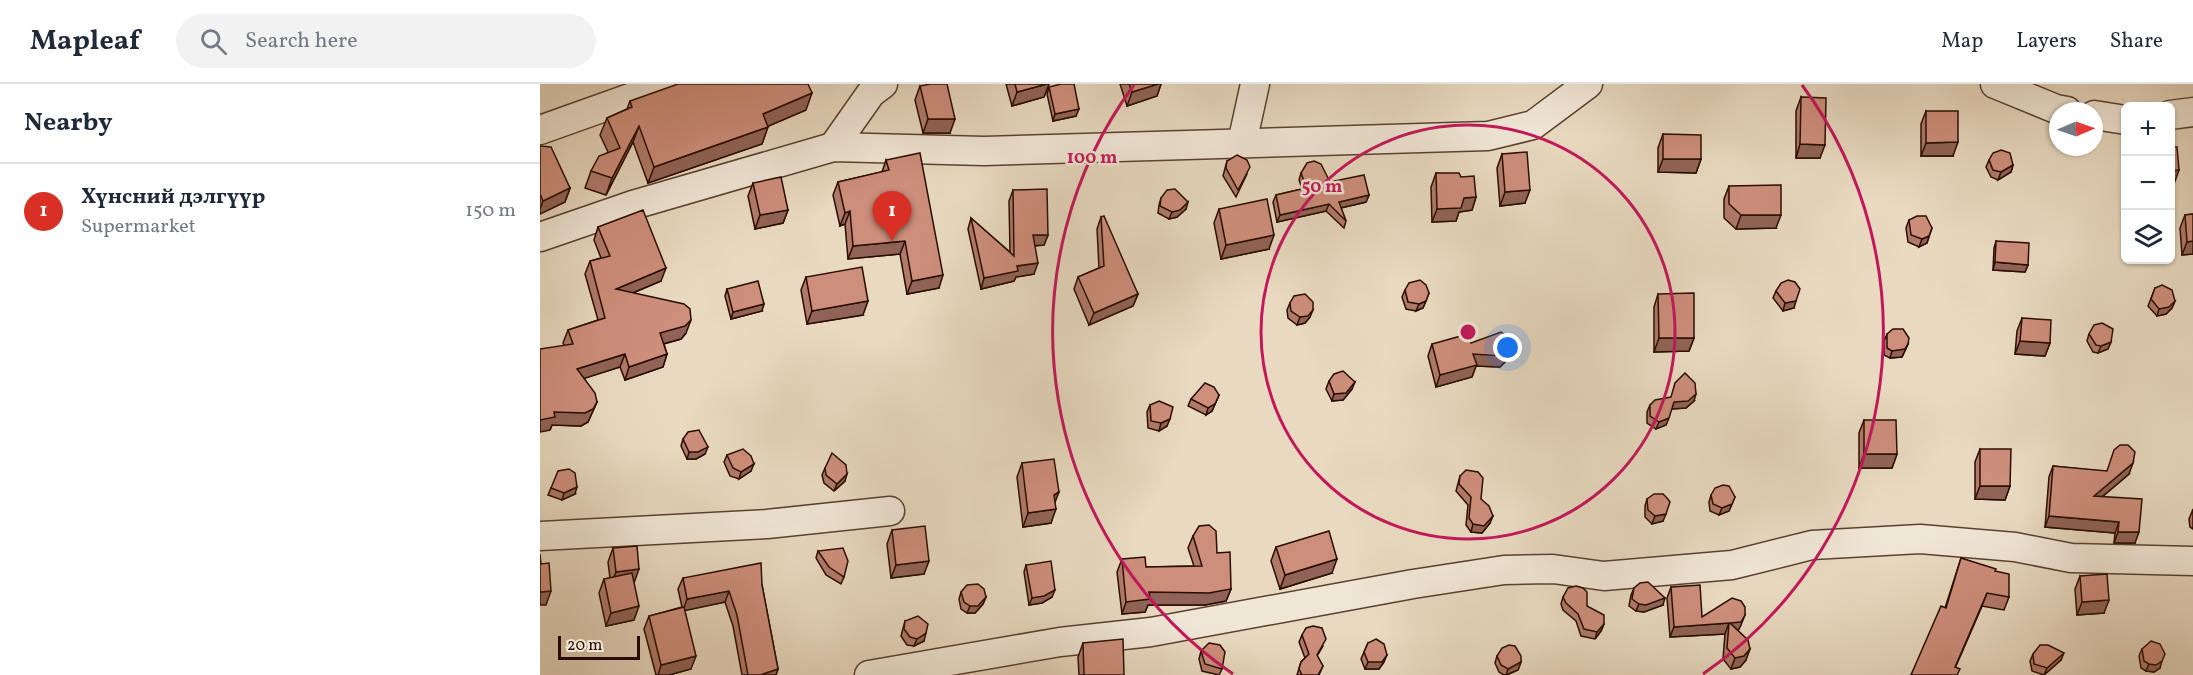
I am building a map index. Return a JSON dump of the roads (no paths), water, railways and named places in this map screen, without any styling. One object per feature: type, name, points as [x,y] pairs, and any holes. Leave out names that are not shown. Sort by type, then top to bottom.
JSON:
[{"type":"street","points":[[540,130],[669,84]]},
{"type":"street","points":[[834,147],[871,93],[883,84]]},
{"type":"street","points":[[1242,143],[1255,84]]},
{"type":"street","points":[[540,237],[633,205],[834,147],[984,151],[1488,136],[1533,125],[1588,84]]},
{"type":"street","points":[[1995,84],[2049,106]]},
{"type":"street","points":[[2175,114],[2193,112]]},
{"type":"street","points":[[2103,116],[2121,119]]},
{"type":"street","points":[[540,536],[767,524],[890,511]]},
{"type":"street","points":[[870,675],[1060,642],[1151,632],[1413,584],[1504,570],[1553,569],[1604,576],[1732,565],[1812,545],[1920,538],[2015,547],[2071,558],[2193,561]]},
{"type":"place","name":"Хүнсний дэлгүүр","points":[[892,241]]}]
